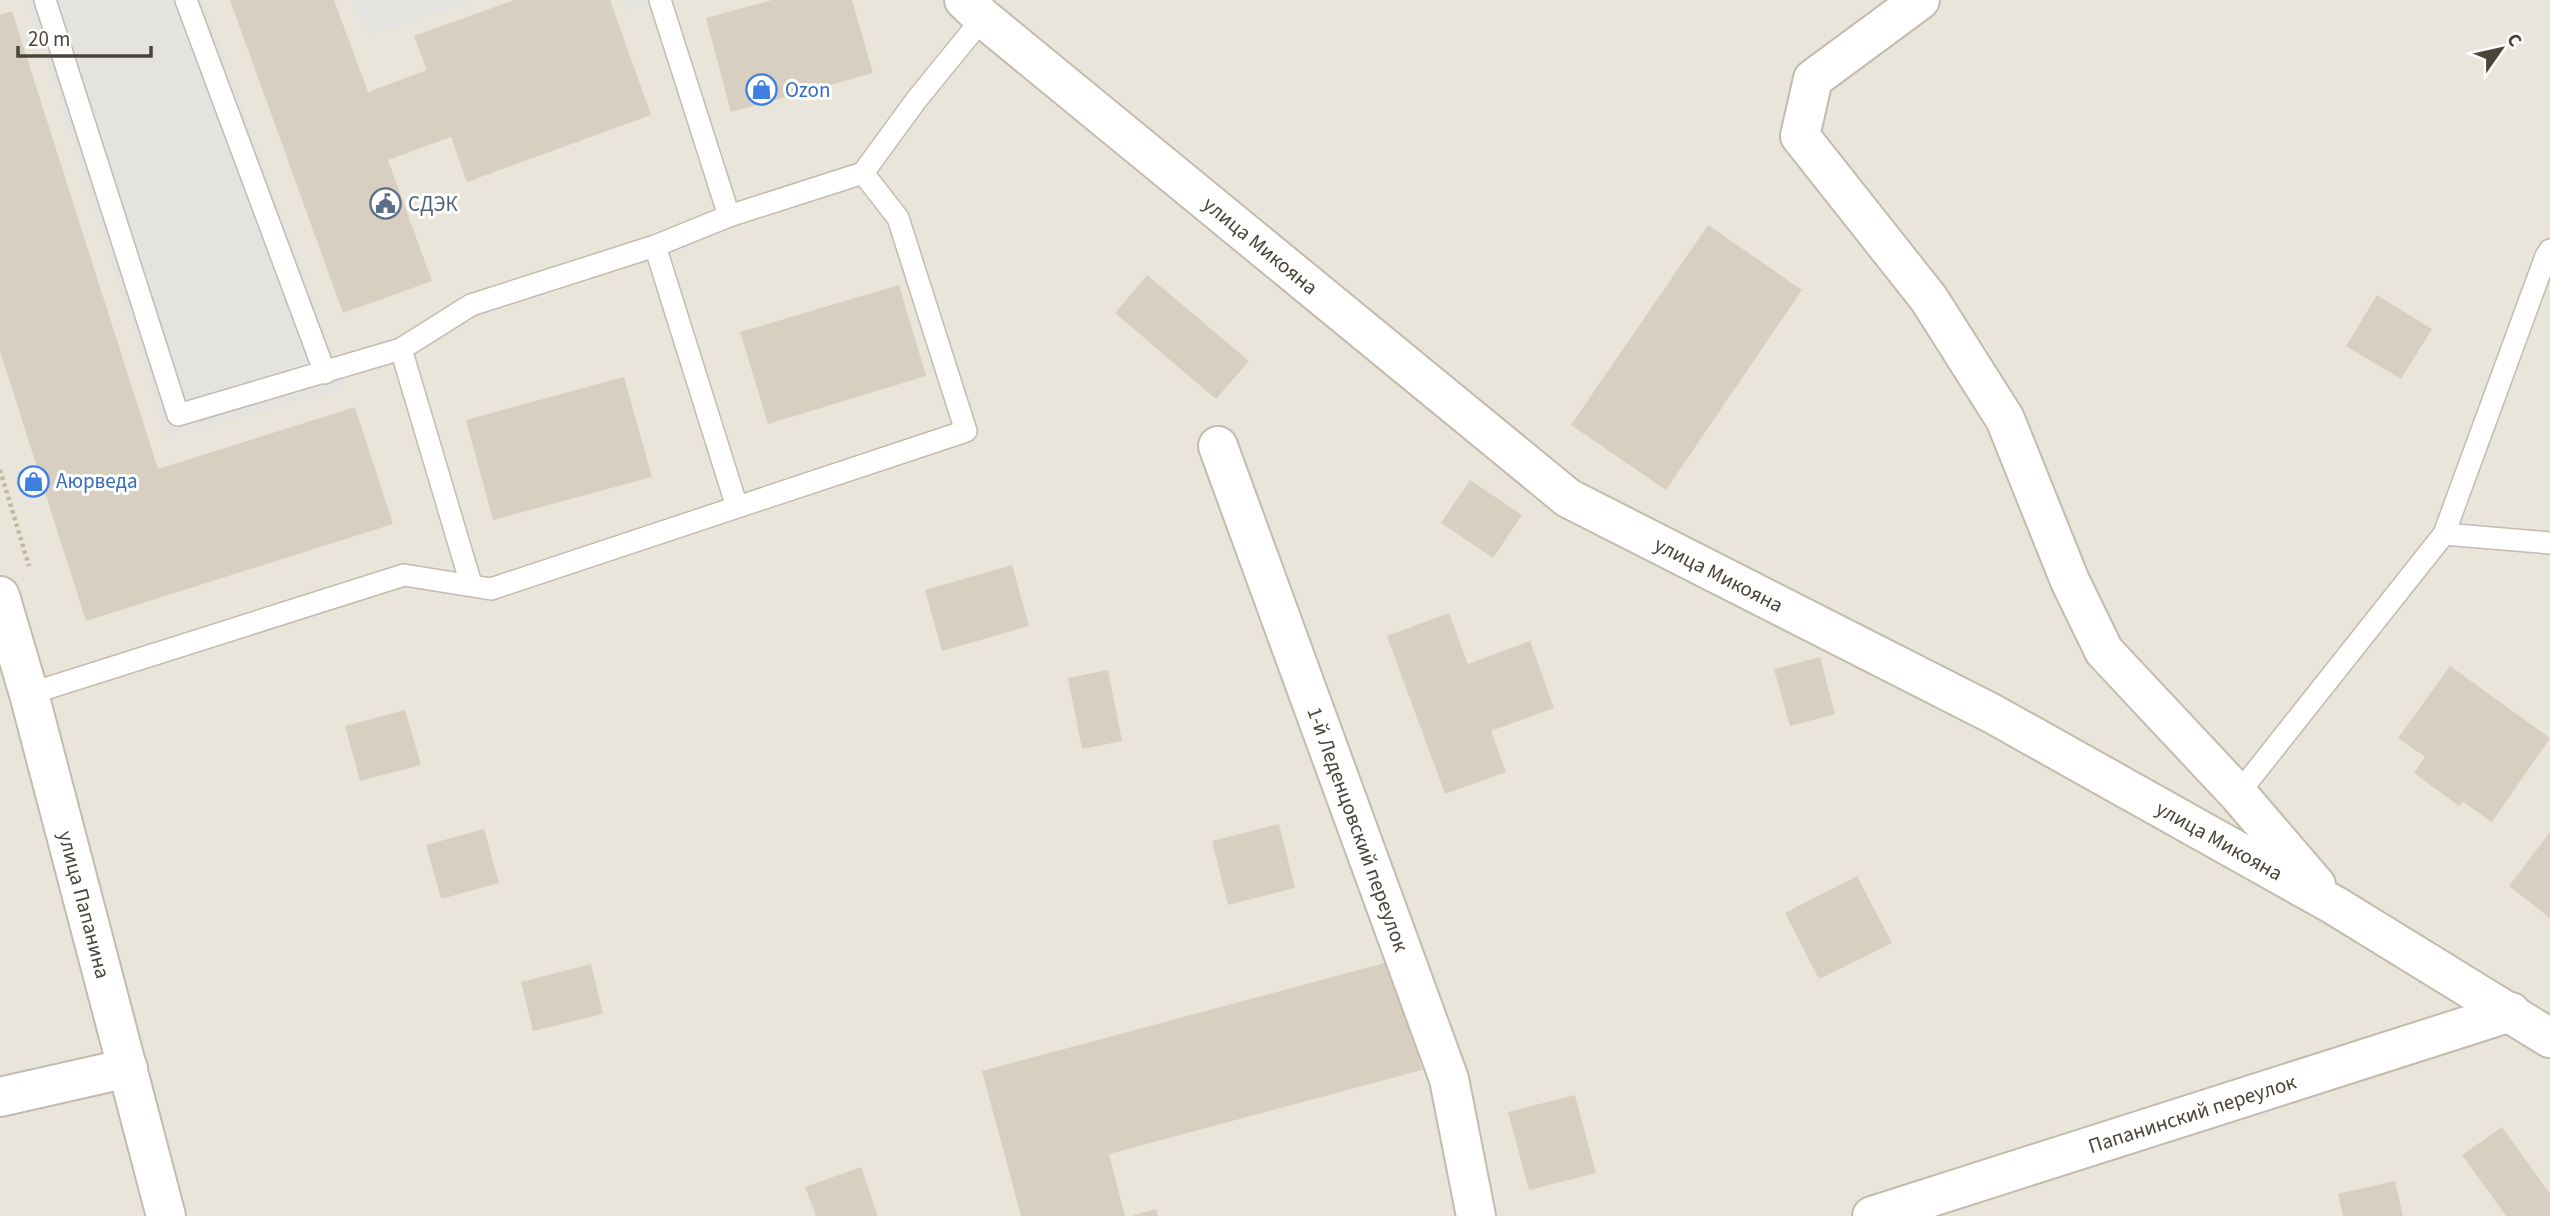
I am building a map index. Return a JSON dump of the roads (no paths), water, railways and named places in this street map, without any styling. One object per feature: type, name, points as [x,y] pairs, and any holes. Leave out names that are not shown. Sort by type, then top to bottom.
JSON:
[{"type":"street","points":[[1920,0],[1812,79],[1800,136],[1929,299],[2005,419],[2070,580],[2104,650],[2238,794],[2334,905]]},
{"type":"street","name":"улица Микояна","points":[[974,9],[1568,498],[1993,714],[2334,905],[2550,1038]]},
{"type":"street","name":"1-й Леденцовский переулок","points":[[1218,446],[1449,1079],[1476,1216]]},
{"type":"street","name":"улица Папанина","points":[[0,596],[29,694],[166,1216]]},
{"type":"street","name":"Папанинский переулок","points":[[1872,1216],[2511,1012]]},
{"type":"street","points":[[0,1097],[128,1068]]},
{"type":"lane","points":[[45,0],[178,415],[401,349],[471,305],[655,246],[729,216],[863,173],[917,99],[974,9]]},
{"type":"lane","points":[[186,0],[325,373]]},
{"type":"lane","points":[[660,0],[729,216]]},
{"type":"lane","points":[[29,694],[404,575],[491,589],[966,431],[898,218],[863,173]]},
{"type":"lane","points":[[655,246],[737,507]]},
{"type":"lane","points":[[2238,794],[2444,534],[2550,250]]},
{"type":"lane","points":[[401,349],[471,584]]},
{"type":"lane","points":[[2444,534],[2550,543]]},
{"type":"place","name":"Ozon","points":[[762,90]]},
{"type":"place","name":"СДЭК","points":[[385,204]]},
{"type":"place","name":"Аюрведа","points":[[33,481]]}]
